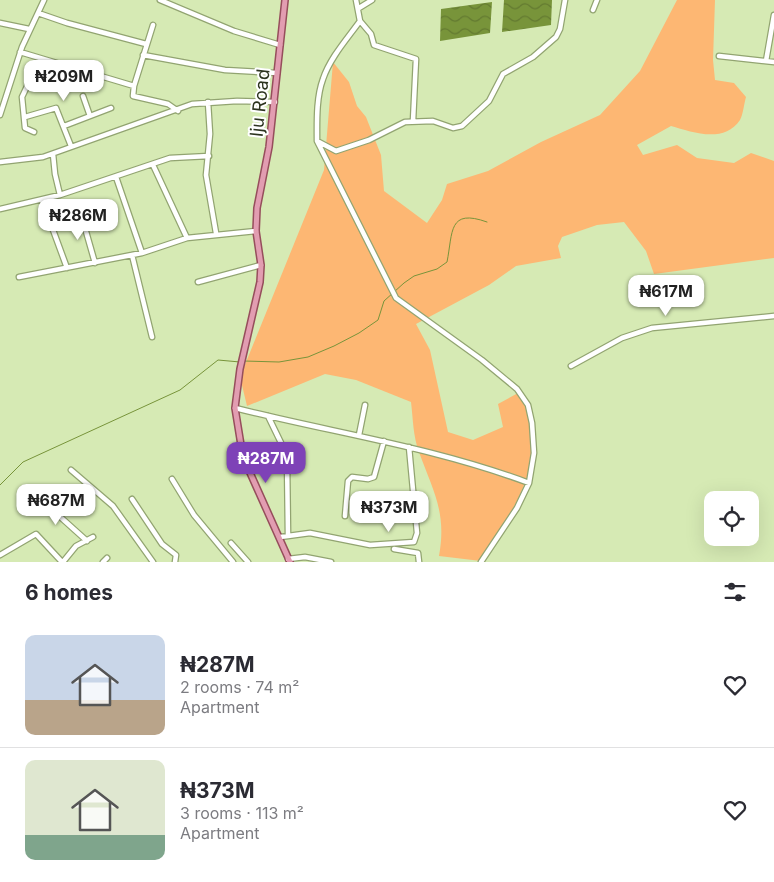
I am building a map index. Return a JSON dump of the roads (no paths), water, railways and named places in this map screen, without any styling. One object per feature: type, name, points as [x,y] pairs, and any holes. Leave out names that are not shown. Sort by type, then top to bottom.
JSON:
[{"type":"main road","name":"Iju Road","points":[[285,0],[269,147],[257,208],[256,231],[260,282],[243,353],[235,408],[241,445],[247,466],[289,560]]},
{"type":"street","points":[[0,115],[20,52],[44,0]]},
{"type":"street","points":[[160,0],[234,31],[280,46]]},
{"type":"street","points":[[356,0],[360,21],[371,34],[374,44],[416,59],[413,121]]},
{"type":"street","points":[[359,8],[372,0]]},
{"type":"street","points":[[318,141],[336,151],[369,140],[396,125],[413,121],[433,121],[453,128],[467,123],[489,101],[503,74],[533,57],[556,37],[560,29],[565,0]]},
{"type":"street","points":[[593,10],[597,0]]},
{"type":"street","points":[[38,13],[67,23],[146,44]]},
{"type":"street","points":[[766,61],[774,15]]},
{"type":"street","points":[[360,21],[339,50],[322,80],[317,123],[318,141],[396,298],[482,360],[517,389],[528,405],[532,423],[533,465],[529,483],[517,508],[481,562]]},
{"type":"street","points":[[0,24],[29,29]]},
{"type":"street","points":[[153,25],[134,86],[133,96],[168,104],[178,111]]},
{"type":"street","points":[[20,52],[134,86]]},
{"type":"street","points":[[143,55],[225,70],[277,72]]},
{"type":"street","points":[[719,56],[774,62]]},
{"type":"street","points":[[30,80],[22,97],[25,128],[34,132]]},
{"type":"street","points":[[83,96],[90,116]]},
{"type":"street","points":[[208,102],[210,134],[206,175],[216,233]]},
{"type":"street","points":[[0,162],[19,161],[53,154],[71,146],[178,111],[192,104],[208,102],[275,102]]},
{"type":"street","points":[[25,117],[56,108],[71,146]]},
{"type":"street","points":[[64,126],[111,108]]},
{"type":"street","points":[[53,154],[54,174],[60,195]]},
{"type":"street","points":[[0,209],[60,195],[170,158],[209,156]]},
{"type":"street","points":[[153,165],[187,238]]},
{"type":"street","points":[[116,177],[142,253]]},
{"type":"street","points":[[42,200],[68,268]]},
{"type":"street","points":[[80,214],[95,263]]},
{"type":"street","points":[[19,277],[142,253],[187,238],[216,233],[256,231]]},
{"type":"street","points":[[132,255],[152,337]]},
{"type":"street","points":[[198,282],[260,264]]},
{"type":"street","points":[[571,366],[622,338],[652,328],[774,316]]},
{"type":"street","points":[[359,435],[364,405]]},
{"type":"street","points":[[235,408],[409,447],[485,467],[529,483]]},
{"type":"street","points":[[268,416],[286,454],[288,536]]},
{"type":"street","points":[[345,516],[348,481],[352,477],[368,479],[374,477],[384,441]]},
{"type":"street","points":[[280,537],[310,533],[370,546],[414,542],[417,533],[409,447]]},
{"type":"street","points":[[70,470],[113,506],[153,562]]},
{"type":"street","points":[[172,479],[194,515],[234,562],[241,553]]},
{"type":"street","points":[[40,495],[57,514],[88,540]]},
{"type":"street","points":[[132,499],[162,544],[176,555],[175,562]]},
{"type":"street","points":[[0,555],[36,534],[41,537],[62,562],[76,546],[93,537]]},
{"type":"street","points":[[232,543],[248,562]]},
{"type":"street","points":[[394,549],[420,554],[419,562]]},
{"type":"street","points":[[289,560],[305,557],[331,562]]},
{"type":"water","points":[[504,0],[552,0],[551,25],[502,32]]},
{"type":"water","points":[[492,2],[490,33],[440,41],[441,9]]},
{"type":"waterway","points":[[244,361],[279,362],[308,357],[359,333],[378,320],[384,301],[404,283],[414,276],[437,269],[447,262],[452,232],[459,221],[465,218],[474,218],[487,222]]},
{"type":"waterway","points":[[0,485],[23,462],[180,390],[218,360],[240,362]]}]
